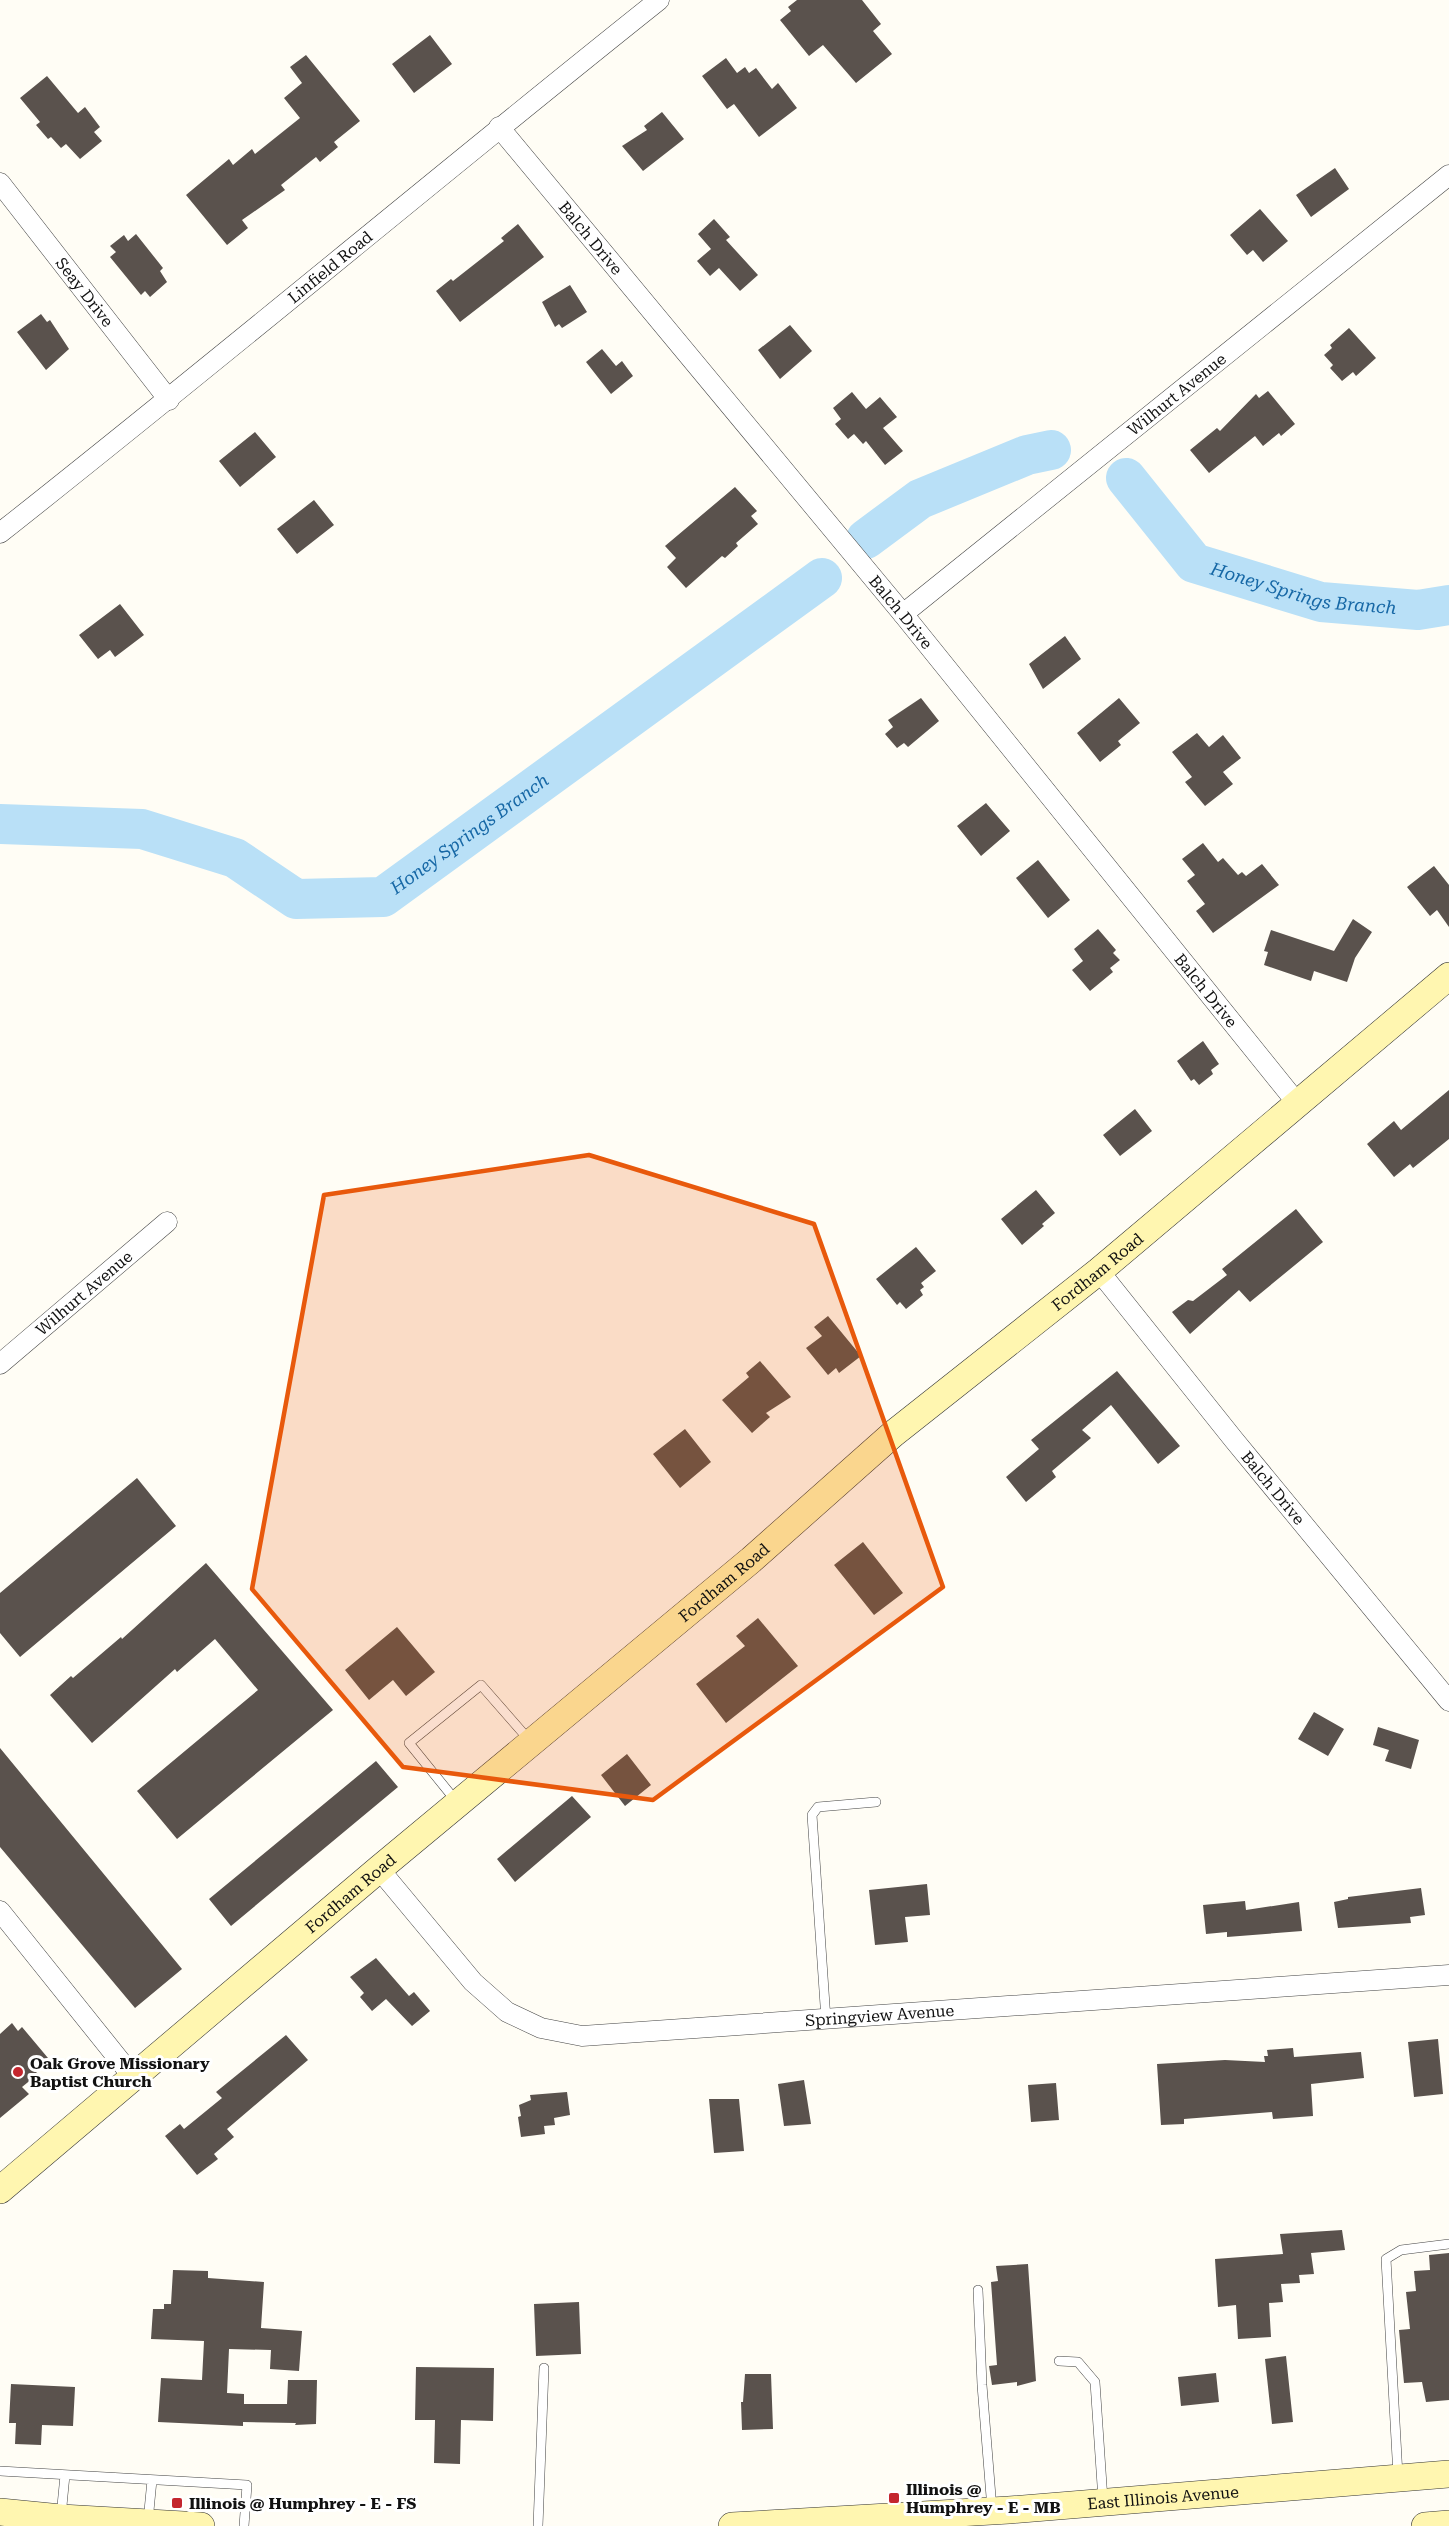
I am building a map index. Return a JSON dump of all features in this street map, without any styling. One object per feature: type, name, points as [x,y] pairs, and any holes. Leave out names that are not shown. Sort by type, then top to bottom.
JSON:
[{"type":"street","name":"Linfield Road","points":[[0,533],[169,400],[499,127],[659,0]]},
{"type":"street","name":"Balch Drive","points":[[499,127],[903,614],[1297,1103]]},
{"type":"street","name":"Wilhurt Avenue","points":[[903,614],[1449,175]]},
{"type":"street","name":"Seay Drive","points":[[0,183],[169,400]]},
{"type":"street","name":"Fordham Road","points":[[0,2190],[379,1869],[751,1560],[893,1434],[1099,1271],[1449,976]]},
{"type":"street","name":"Wilhurt Avenue","points":[[0,1364],[167,1222]]},
{"type":"street","name":"Balch Drive","points":[[1099,1271],[1233,1440],[1449,1701]]},
{"type":"street","name":"Springview Avenue","points":[[379,1869],[473,1982],[507,2012],[542,2028],[582,2036],[1449,1975]]},
{"type":"street","points":[[0,1911],[133,2078]]},
{"type":"street","name":"East Illinois Avenue","points":[[732,2526],[993,2511],[1449,2474]]},
{"type":"street","points":[[0,2512],[60,2522],[201,2526]]},
{"type":"street","points":[[1425,2526],[1449,2524]]},
{"type":"lane","points":[[458,1804],[409,1743],[481,1685],[531,1743]]},
{"type":"lane","points":[[826,2020],[812,1815],[818,1807],[876,1802]]},
{"type":"lane","points":[[1398,2478],[1386,2259],[1401,2250],[1449,2244]]},
{"type":"lane","points":[[978,2290],[982,2385],[993,2511]]},
{"type":"lane","points":[[1059,2361],[1078,2361],[1095,2382],[1103,2502]]},
{"type":"lane","points":[[538,2526],[544,2368]]},
{"type":"lane","points":[[0,2471],[247,2485],[244,2526]]},
{"type":"lane","points":[[60,2522],[65,2475]]},
{"type":"lane","points":[[148,2524],[152,2480]]},
{"type":"highlighted area","points":[[589,1155],[814,1224],[943,1587],[653,1800],[403,1767],[252,1589],[324,1195]]},
{"type":"building","points":[[797,0],[862,0],[881,24],[873,31],[892,54],[856,83],[823,45],[809,56],[780,20],[791,11],[788,7]]},
{"type":"building","points":[[430,35],[452,64],[414,93],[392,64]]},
{"type":"building","points":[[306,55],[360,121],[334,142],[338,147],[320,162],[316,157],[281,185],[285,190],[242,220],[248,228],[227,245],[186,195],[229,159],[233,165],[252,149],[255,154],[300,118],[284,98],[302,83],[290,67]]},
{"type":"building","points":[[726,58],[737,73],[745,67],[749,73],[756,68],[772,89],[778,83],[797,108],[759,137],[734,104],[727,109],[702,76]]},
{"type":"building","points":[[47,76],[78,113],[85,107],[100,127],[94,132],[102,141],[80,159],[66,144],[61,148],[51,137],[48,139],[36,125],[40,122],[20,98]]},
{"type":"building","points":[[662,112],[684,139],[643,171],[622,146],[647,130],[644,126]]},
{"type":"building","points":[[1335,168],[1349,189],[1311,217],[1296,195]]},
{"type":"building","points":[[1260,209],[1288,241],[1263,262],[1253,250],[1247,255],[1230,235]]},
{"type":"building","points":[[714,219],[730,237],[726,240],[758,275],[740,291],[719,268],[710,276],[697,261],[711,249],[698,234]]},
{"type":"building","points":[[518,224],[544,257],[460,322],[436,291],[451,279],[453,281],[504,241],[501,238]]},
{"type":"building","points":[[136,234],[163,268],[160,271],[167,282],[150,297],[145,291],[141,295],[110,257],[116,252],[110,246],[124,235],[128,241]]},
{"type":"building","points":[[570,285],[587,312],[562,328],[559,324],[555,327],[542,302]]},
{"type":"building","points":[[41,314],[47,322],[50,320],[69,349],[46,370],[17,332]]},
{"type":"building","points":[[790,325],[812,351],[780,379],[758,350]]},
{"type":"building","points":[[1349,328],[1376,358],[1356,376],[1353,372],[1342,381],[1330,368],[1333,365],[1324,355],[1332,348],[1330,345]]},
{"type":"building","points":[[602,349],[616,366],[622,361],[633,376],[611,394],[586,362]]},
{"type":"building","points":[[1268,391],[1295,424],[1281,436],[1279,433],[1263,446],[1255,436],[1209,473],[1190,450],[1217,428],[1220,431],[1256,394],[1259,398]]},
{"type":"building","points":[[852,392],[866,409],[880,397],[897,417],[883,428],[903,451],[885,465],[866,441],[863,444],[854,434],[848,439],[835,424],[841,419],[833,408]]},
{"type":"building","points":[[255,432],[276,457],[240,487],[219,461]]},
{"type":"building","points":[[735,487],[757,511],[751,516],[758,524],[736,543],[738,546],[725,558],[722,556],[686,588],[667,567],[676,558],[665,546]]},
{"type":"building","points":[[314,500],[334,525],[297,554],[277,529]]},
{"type":"building","points":[[120,604],[144,635],[115,657],[110,650],[98,659],[79,635]]},
{"type":"building","points":[[1065,636],[1081,659],[1043,689],[1029,664]]},
{"type":"building","points":[[921,698],[939,721],[908,747],[904,743],[897,748],[885,734],[893,727],[888,720]]},
{"type":"building","points":[[1119,698],[1140,723],[1118,741],[1121,745],[1100,762],[1077,733]]},
{"type":"building","points":[[1197,733],[1209,747],[1223,735],[1241,758],[1223,772],[1233,784],[1205,806],[1185,782],[1192,777],[1172,752]]},
{"type":"building","points":[[986,803],[1010,831],[981,856],[957,826]]},
{"type":"building","points":[[1203,843],[1218,862],[1223,858],[1238,875],[1242,872],[1246,876],[1262,864],[1279,885],[1213,933],[1196,911],[1205,904],[1187,881],[1195,875],[1182,859]]},
{"type":"building","points":[[1038,860],[1070,900],[1048,918],[1016,878]]},
{"type":"building","points":[[1434,866],[1449,885],[1449,927],[1437,910],[1430,916],[1407,887]]},
{"type":"building","points":[[1353,919],[1372,932],[1355,958],[1347,982],[1314,971],[1311,981],[1264,965],[1268,952],[1264,951],[1271,930],[1334,951]]},
{"type":"building","points":[[1098,929],[1116,950],[1113,953],[1120,960],[1110,968],[1113,972],[1090,991],[1072,970],[1083,961],[1074,949]]},
{"type":"building","points":[[1203,1041],[1219,1064],[1211,1070],[1213,1074],[1199,1085],[1194,1079],[1191,1081],[1177,1061]]},
{"type":"building","points":[[1449,1090],[1449,1139],[1413,1168],[1410,1164],[1394,1177],[1367,1144],[1394,1121],[1401,1130]]},
{"type":"building","points":[[1135,1109],[1152,1131],[1120,1156],[1103,1135]]},
{"type":"building","points":[[1036,1190],[1055,1213],[1022,1245],[1001,1219]]},
{"type":"building","points":[[1296,1209],[1323,1242],[1250,1302],[1239,1290],[1190,1334],[1172,1312],[1188,1300],[1193,1301],[1227,1275],[1222,1269]]},
{"type":"building","points":[[916,1247],[936,1271],[921,1283],[924,1287],[920,1290],[923,1295],[906,1309],[900,1302],[897,1305],[876,1279]]},
{"type":"building","points":[[828,1316],[861,1356],[839,1373],[836,1368],[828,1375],[806,1348],[822,1336],[814,1327]]},
{"type":"building","points":[[760,1361],[791,1397],[766,1413],[770,1417],[752,1433],[722,1400],[749,1377],[746,1373]]},
{"type":"building","points":[[1117,1371],[1180,1446],[1158,1464],[1111,1405],[1082,1430],[1091,1438],[1052,1471],[1056,1477],[1026,1502],[1006,1477],[1039,1449],[1031,1440]]},
{"type":"building","points":[[685,1429],[711,1462],[680,1488],[653,1454]]},
{"type":"building","points":[[137,1478],[176,1526],[20,1657],[0,1633],[0,1593]]},
{"type":"building","points":[[863,1542],[903,1593],[874,1615],[834,1565]]},
{"type":"building","points":[[206,1563],[333,1710],[177,1839],[137,1791],[258,1690],[215,1639],[177,1672],[175,1669],[92,1743],[50,1695],[121,1637],[122,1639]]},
{"type":"building","points":[[758,1618],[798,1666],[726,1723],[696,1684],[745,1646],[736,1636]]},
{"type":"building","points":[[397,1627],[435,1672],[406,1696],[393,1680],[369,1700],[345,1670]]},
{"type":"building","points":[[1314,1712],[1344,1729],[1328,1756],[1298,1739]]},
{"type":"building","points":[[1378,1727],[1419,1740],[1411,1769],[1385,1761],[1389,1750],[1373,1745]]},
{"type":"building","points":[[0,1748],[182,1969],[135,2008],[0,1847]]},
{"type":"building","points":[[627,1754],[651,1785],[625,1806],[601,1775]]},
{"type":"building","points":[[376,1761],[398,1787],[231,1926],[209,1899]]},
{"type":"building","points":[[572,1796],[591,1817],[515,1882],[497,1859]]},
{"type":"building","points":[[927,1884],[930,1915],[905,1917],[908,1942],[875,1945],[869,1890]]},
{"type":"building","points":[[1421,1888],[1425,1915],[1410,1917],[1411,1923],[1338,1928],[1334,1902],[1348,1899],[1348,1897]]},
{"type":"building","points":[[1245,1901],[1246,1910],[1299,1902],[1302,1931],[1227,1937],[1227,1932],[1206,1934],[1203,1905]]},
{"type":"building","points":[[376,1958],[409,1996],[414,1992],[430,2011],[412,2026],[386,1999],[372,2011],[360,1997],[364,1993],[350,1977]]},
{"type":"building","name":"Oak Grove Missionary Baptist Church","points":[[12,2023],[18,2031],[22,2027],[48,2058],[34,2070],[38,2074],[22,2087],[29,2094],[0,2118],[0,2034]]},
{"type":"building","points":[[286,2035],[308,2060],[227,2129],[234,2137],[214,2154],[218,2159],[197,2175],[165,2136],[180,2124],[184,2129],[222,2098],[216,2092]]},
{"type":"building","points":[[1438,2039],[1443,2094],[1414,2097],[1408,2042]]},
{"type":"building","points":[[1293,2048],[1294,2057],[1361,2052],[1364,2078],[1311,2084],[1313,2116],[1273,2119],[1272,2112],[1184,2119],[1184,2124],[1161,2125],[1157,2064],[1225,2060],[1265,2062],[1264,2056],[1268,2056],[1267,2050]]},
{"type":"building","points":[[804,2080],[811,2124],[784,2126],[778,2084]]},
{"type":"building","points":[[1056,2083],[1059,2120],[1031,2122],[1028,2085]]},
{"type":"building","points":[[567,2092],[570,2115],[554,2118],[555,2125],[544,2126],[545,2134],[521,2137],[519,2105],[531,2100],[530,2095]]},
{"type":"building","points":[[709,2099],[739,2099],[744,2151],[714,2153]]},
{"type":"building","points":[[1342,2230],[1345,2250],[1311,2253],[1314,2274],[1299,2275],[1300,2283],[1281,2284],[1283,2302],[1269,2303],[1271,2337],[1238,2339],[1236,2305],[1218,2307],[1215,2259],[1283,2254],[1280,2234]]},
{"type":"building","points":[[1449,2253],[1449,2400],[1426,2402],[1422,2382],[1404,2383],[1399,2330],[1410,2329],[1406,2292],[1416,2291],[1414,2271],[1430,2270],[1429,2255]]},
{"type":"building","points":[[1028,2264],[1036,2381],[1017,2386],[1017,2382],[992,2385],[989,2366],[997,2365],[991,2282],[998,2281],[996,2266]]},
{"type":"building","points":[[173,2270],[208,2271],[208,2278],[264,2282],[261,2328],[302,2331],[299,2371],[270,2369],[271,2350],[229,2349],[227,2393],[244,2394],[244,2404],[287,2404],[288,2380],[317,2380],[316,2424],[243,2422],[243,2426],[158,2422],[161,2378],[202,2380],[204,2341],[151,2339],[153,2309],[164,2309],[164,2304],[171,2304]]},
{"type":"building","points":[[579,2302],[581,2354],[536,2356],[534,2304]]},
{"type":"building","points":[[1286,2356],[1293,2422],[1272,2424],[1265,2359]]},
{"type":"building","points":[[416,2367],[494,2368],[493,2421],[461,2420],[460,2464],[434,2463],[435,2420],[415,2420]]},
{"type":"building","points":[[1216,2373],[1219,2402],[1181,2406],[1178,2377]]},
{"type":"building","points":[[745,2374],[771,2374],[773,2429],[742,2430],[741,2402],[743,2402]]},
{"type":"building","points":[[11,2384],[75,2387],[73,2426],[42,2425],[41,2445],[15,2444],[16,2423],[9,2423]]},
{"type":"waterway","name":"Honey Springs Branch","points":[[866,539],[920,499],[1027,455],[1051,450]]},
{"type":"waterway","name":"Honey Springs Branch","points":[[1126,478],[1194,563],[1321,602],[1418,610],[1449,605]]},
{"type":"waterway","name":"Honey Springs Branch","points":[[0,824],[142,829],[235,858],[296,899],[383,897],[822,578]]},
{"type":"place","name":"Oak Grove Missionary Baptist Church","points":[[18,2072]]},
{"type":"place","name":"Illinois @ Humphrey - E - MB","points":[[894,2498]]},
{"type":"place","name":"Illinois @ Humphrey - E - FS","points":[[177,2503]]}]
